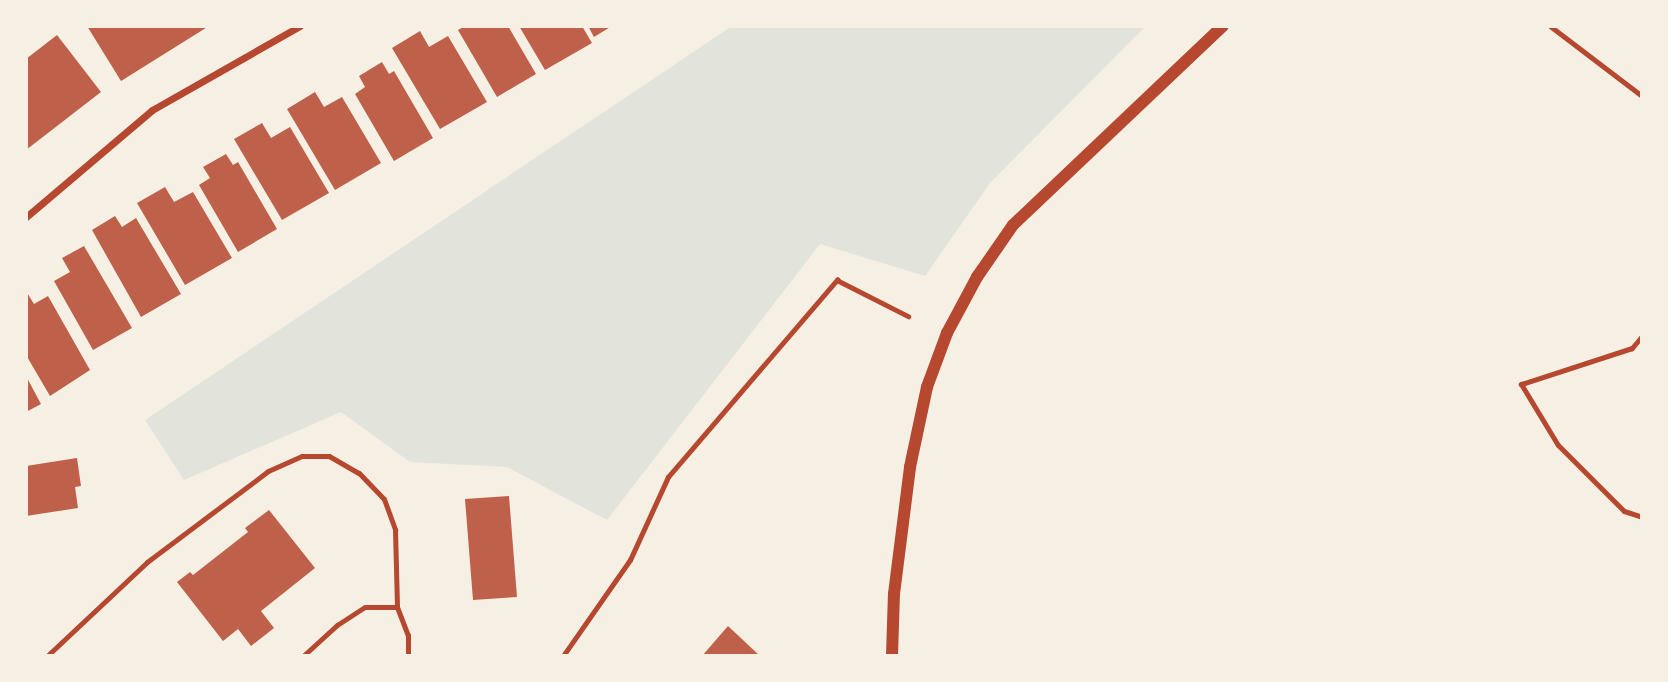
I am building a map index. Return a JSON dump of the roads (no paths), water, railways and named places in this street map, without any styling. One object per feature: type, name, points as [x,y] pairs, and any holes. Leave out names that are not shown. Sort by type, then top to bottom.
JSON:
[{"type":"street","points":[[26,217],[152,110],[300,26]]},
{"type":"street","points":[[892,656],[894,594],[910,467],[927,387],[947,333],[977,277],[1013,225],[1223,26]]},
{"type":"lane","points":[[1550,26],[1642,96]]},
{"type":"lane","points":[[1642,336],[1632,348],[1521,384],[1558,445],[1624,511],[1642,517]]},
{"type":"lane","points":[[47,656],[147,562],[268,471],[302,456],[329,456],[359,473],[384,499],[395,530],[397,607],[408,635],[408,656]]},
{"type":"lane","points":[[303,656],[337,625],[365,607],[397,607]]}]
